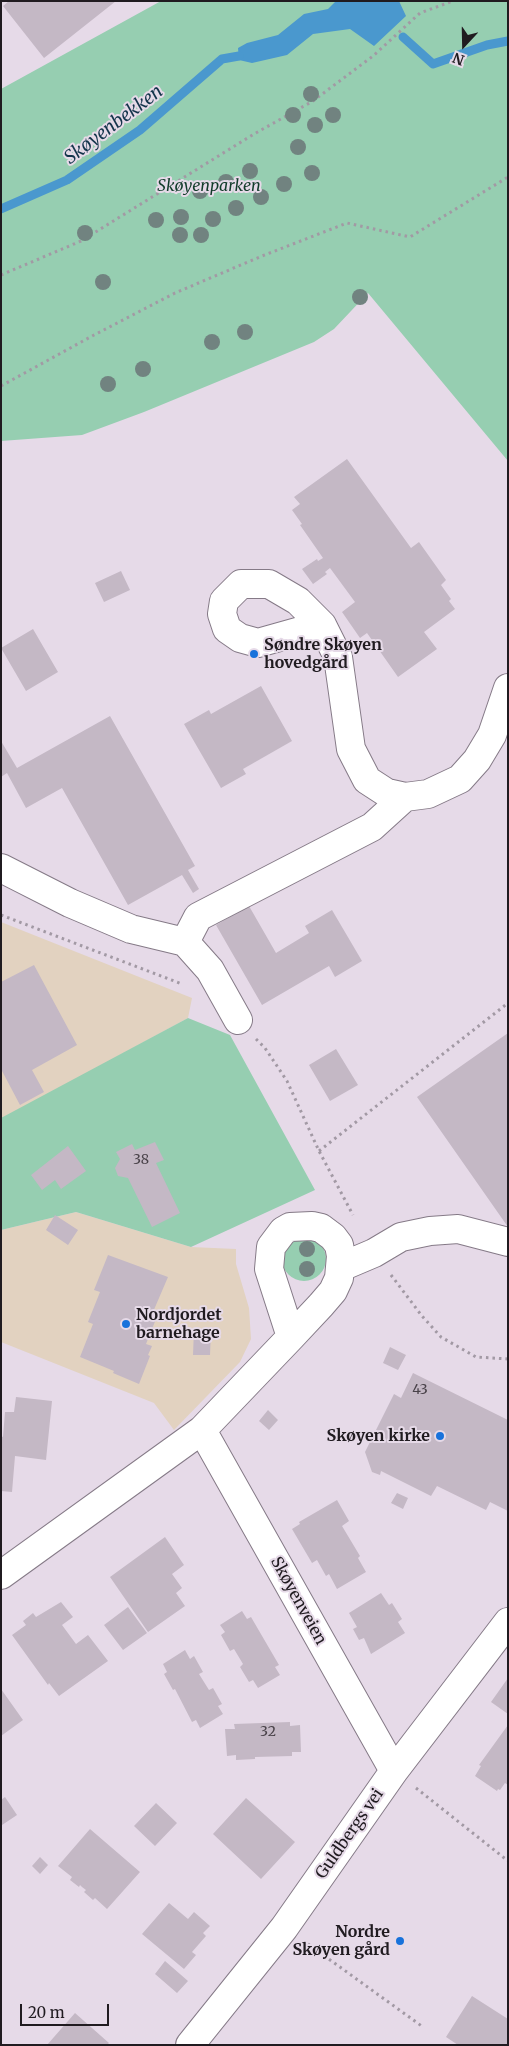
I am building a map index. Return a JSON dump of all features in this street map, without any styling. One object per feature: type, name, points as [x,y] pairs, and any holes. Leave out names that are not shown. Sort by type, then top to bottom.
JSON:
[{"type":"street","points":[[322,625],[338,657],[351,749],[367,780],[387,793],[405,796],[428,794],[460,780],[477,760],[492,735],[508,688]]},
{"type":"street","points":[[185,942],[198,917],[372,827],[405,796]]},
{"type":"street","points":[[1,868],[70,903],[131,929],[185,942],[210,970],[238,1020]]},
{"type":"street","points":[[1,1575],[202,1430],[291,1337],[333,1291],[341,1267],[339,1245],[333,1237],[320,1228],[312,1226],[290,1227],[276,1237],[271,1246],[269,1269],[291,1337]]},
{"type":"street","points":[[341,1267],[374,1253],[401,1237],[430,1231],[458,1229],[508,1242]]},
{"type":"street","name":"Skøyenveien","points":[[202,1430],[394,1771]]},
{"type":"street","name":"Guldbergs vei","points":[[190,2045],[284,1928],[394,1771],[508,1622]]},
{"type":"path","points":[[1,275],[81,241],[245,139],[313,101],[373,56],[420,13],[453,1]]},
{"type":"path","points":[[1,386],[94,334],[175,293],[262,256],[347,223],[410,237],[508,177]]},
{"type":"path","points":[[1,915],[183,984]]},
{"type":"path","points":[[319,1151],[508,1004]]},
{"type":"path","points":[[238,1020],[265,1048],[287,1081],[319,1151],[374,1253],[422,1316],[441,1337],[476,1357],[508,1359]]},
{"type":"path","points":[[394,1771],[508,1861]]},
{"type":"path","points":[[284,1928],[423,2027]]},
{"type":"shaded area","points":[[1,922],[192,998],[188,1018],[1,1120]]},
{"type":"shaded area","name":"Nordjordet barnehage","points":[[76,1212],[191,1247],[236,1249],[236,1264],[249,1308],[251,1339],[240,1362],[174,1430],[154,1403],[1,1342],[1,1230]]},
{"type":"green space","name":"Skøyenparken","points":[[161,1],[508,1],[508,461],[368,293],[334,329],[314,342],[144,412],[82,435],[1,441],[1,89]]},
{"type":"green space","points":[[188,1018],[230,1035],[315,1190],[191,1247],[76,1212],[1,1230],[1,1118]]},
{"type":"green space","points":[[304,1237],[316,1241],[322,1247],[326,1259],[322,1271],[316,1277],[304,1281],[292,1277],[286,1271],[282,1259],[286,1247],[292,1241]]},
{"type":"water","points":[[336,1],[399,1],[406,16],[374,46],[350,29],[313,34],[287,55],[252,63],[239,60],[238,48],[247,43],[278,35],[304,14],[328,9]]},
{"type":"building","points":[[9,1],[116,1],[44,58],[3,6]]},
{"type":"building","points":[[347,459],[411,548],[419,542],[446,580],[441,585],[451,599],[449,601],[455,609],[424,632],[437,649],[398,677],[367,633],[360,638],[342,612],[355,602],[330,568],[325,572],[327,574],[313,584],[302,569],[317,559],[318,561],[323,558],[292,510],[300,504],[294,497]]},
{"type":"building","points":[[121,571],[130,590],[104,602],[95,583]]},
{"type":"building","points":[[33,629],[58,672],[26,691],[1,648]]},
{"type":"building","points":[[261,686],[292,741],[243,769],[246,774],[221,788],[184,724],[209,710],[211,714]]},
{"type":"building","points":[[110,716],[195,866],[188,870],[199,889],[193,893],[182,875],[128,905],[62,788],[26,808],[7,773],[1,777],[1,741],[17,768]]},
{"type":"building","points":[[249,906],[276,953],[309,933],[305,926],[332,910],[362,961],[335,977],[329,966],[262,1005],[216,925]]},
{"type":"building","points":[[34,965],[77,1045],[32,1070],[44,1092],[20,1105],[1,1069],[1,982]]},
{"type":"building","points":[[508,1033],[508,1227],[417,1097]]},
{"type":"building","points":[[336,1049],[358,1085],[330,1101],[309,1065]]},
{"type":"building","points":[[155,1142],[164,1160],[156,1163],[180,1213],[152,1227],[128,1178],[118,1176],[115,1168],[120,1159],[116,1152],[132,1144],[135,1150]]},
{"type":"building","points":[[68,1146],[86,1171],[61,1189],[55,1180],[42,1190],[31,1175]]},
{"type":"building","points":[[55,1215],[78,1230],[68,1245],[46,1230]]},
{"type":"building","points":[[108,1255],[168,1277],[153,1312],[158,1314],[146,1344],[152,1346],[139,1384],[80,1357],[93,1324],[88,1322],[100,1292],[94,1290]]},
{"type":"building","points":[[194,1329],[211,1330],[210,1355],[193,1355]]},
{"type":"building","points":[[390,1347],[406,1355],[398,1370],[383,1363]]},
{"type":"building","name":"Skøyen kirke","points":[[413,1373],[508,1420],[508,1511],[490,1502],[486,1510],[437,1486],[431,1496],[381,1471],[380,1475],[372,1472],[365,1452],[394,1394],[401,1398]]},
{"type":"building","points":[[16,1397],[52,1401],[46,1460],[15,1456],[12,1492],[1,1491],[1,1436],[3,1437],[5,1412],[14,1412]]},
{"type":"building","points":[[268,1410],[278,1420],[269,1430],[259,1421]]},
{"type":"building","points":[[397,1493],[408,1498],[403,1509],[391,1503]]},
{"type":"building","points":[[337,1500],[349,1521],[342,1526],[360,1556],[358,1558],[366,1572],[337,1589],[329,1574],[326,1576],[317,1560],[312,1563],[292,1529],[300,1524],[299,1522]]},
{"type":"building","points":[[165,1537],[184,1565],[172,1574],[182,1588],[176,1593],[185,1606],[148,1632],[110,1577]]},
{"type":"building","points":[[381,1593],[389,1605],[392,1603],[402,1619],[398,1622],[405,1633],[371,1654],[364,1638],[359,1640],[353,1629],[357,1627],[349,1613]]},
{"type":"building","points":[[61,1602],[73,1617],[62,1625],[76,1644],[88,1635],[108,1661],[59,1696],[49,1683],[48,1685],[12,1635],[26,1625],[23,1621],[33,1613],[36,1617]]},
{"type":"building","points":[[128,1607],[147,1633],[123,1650],[104,1625]]},
{"type":"building","points":[[242,1611],[247,1619],[251,1617],[279,1665],[275,1667],[280,1675],[258,1688],[253,1680],[249,1682],[240,1667],[243,1664],[234,1649],[230,1651],[221,1635],[225,1632],[220,1625]]},
{"type":"building","points":[[185,1650],[190,1659],[194,1656],[203,1672],[199,1674],[209,1690],[213,1688],[222,1704],[218,1706],[223,1714],[200,1728],[196,1720],[192,1722],[175,1689],[173,1690],[164,1674],[167,1672],[163,1664]]},
{"type":"building","points":[[508,1678],[508,1714],[491,1702]]},
{"type":"building","points":[[1,1689],[23,1720],[1,1736]]},
{"type":"building","points":[[290,1722],[290,1726],[300,1725],[301,1752],[292,1752],[292,1756],[255,1757],[255,1759],[236,1760],[236,1755],[227,1756],[225,1729],[235,1729],[234,1724]]},
{"type":"building","points":[[508,1725],[508,1785],[505,1783],[497,1791],[475,1776],[481,1766],[479,1765]]},
{"type":"building","points":[[5,1797],[17,1815],[2,1825],[1,1800]]},
{"type":"building","points":[[246,1798],[295,1842],[261,1879],[213,1834]]},
{"type":"building","points":[[156,1803],[177,1823],[155,1846],[134,1826]]},
{"type":"building","points":[[90,1829],[140,1872],[107,1909],[95,1898],[93,1900],[84,1892],[86,1890],[80,1885],[79,1887],[70,1880],[72,1877],[58,1866]]},
{"type":"building","points":[[40,1857],[48,1865],[40,1874],[32,1866]]},
{"type":"building","points":[[169,1903],[188,1919],[194,1912],[210,1926],[203,1933],[206,1936],[192,1952],[196,1955],[184,1969],[142,1934]]},
{"type":"building","points":[[165,1961],[188,1981],[177,1993],[155,1974]]},
{"type":"building","points":[[472,1996],[508,2019],[508,2045],[458,2045],[446,2037]]},
{"type":"building","points":[[75,2013],[109,2043],[107,2045],[47,2045]]},
{"type":"waterway","name":"Skøyenbekken","points":[[403,37],[433,64],[487,45],[508,41]]},
{"type":"waterway","name":"Skøyenbekken","points":[[1,209],[67,180],[140,130],[222,59],[239,56]]},
{"type":"place","name":"Søndre Skøyen hovedgård","points":[[254,654]]},
{"type":"place","name":"Nordjordet barnehage","points":[[126,1324]]},
{"type":"place","name":"Skøyen kirke","points":[[440,1436]]},
{"type":"place","name":"Nordre Skøyen gård","points":[[400,1941]]}]
